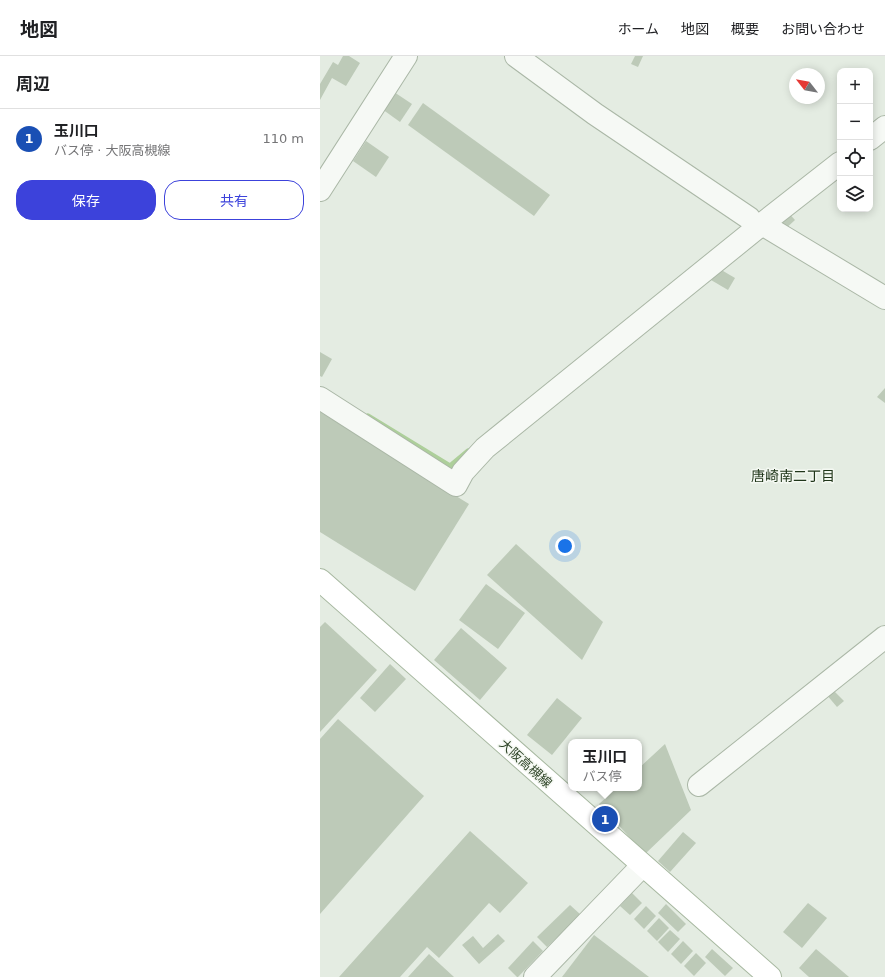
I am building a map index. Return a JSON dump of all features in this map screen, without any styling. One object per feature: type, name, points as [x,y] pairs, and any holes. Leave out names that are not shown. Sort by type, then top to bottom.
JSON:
[{"type":"main road","name":"大阪高槻線","points":[[320,580],[642,866],[770,977]]},
{"type":"street","points":[[320,190],[406,56]]},
{"type":"street","points":[[516,56],[595,114],[760,226],[885,298]]},
{"type":"street","points":[[873,137],[885,128]]},
{"type":"street","points":[[320,398],[456,484],[463,472],[485,448],[837,165]]},
{"type":"street","points":[[699,786],[885,637]]},
{"type":"street","points":[[535,977],[642,866]]},
{"type":"building","points":[[343,56],[349,56],[360,63],[346,86],[332,78],[320,100],[320,84],[333,62],[338,65]]},
{"type":"building","points":[[635,56],[643,56],[638,67],[631,64]]},
{"type":"building","points":[[394,92],[412,104],[400,122],[382,109]]},
{"type":"building","points":[[423,103],[550,195],[534,216],[408,125]]},
{"type":"building","points":[[366,141],[389,157],[376,177],[353,161]]},
{"type":"building","points":[[785,209],[795,220],[782,232],[772,221]]},
{"type":"building","points":[[718,268],[735,278],[728,290],[711,280]]},
{"type":"building","points":[[320,352],[332,359],[322,377],[320,376]]},
{"type":"building","points":[[885,388],[885,403],[877,397]]},
{"type":"building","points":[[320,412],[469,504],[415,591],[320,532]]},
{"type":"building","points":[[516,544],[603,622],[582,660],[487,575]]},
{"type":"building","points":[[486,584],[525,613],[498,649],[459,620]]},
{"type":"building","points":[[325,622],[377,670],[320,732],[320,627]]},
{"type":"building","points":[[461,628],[507,668],[480,700],[434,660]]},
{"type":"building","points":[[390,664],[406,679],[375,712],[360,698]]},
{"type":"building","points":[[832,689],[844,701],[837,707],[826,694]]},
{"type":"building","points":[[557,698],[582,718],[552,755],[527,735]]},
{"type":"building","points":[[338,719],[424,796],[320,914],[320,739]]},
{"type":"building","points":[[665,744],[691,810],[645,854],[599,804],[614,791],[642,791],[642,765]]},
{"type":"building","points":[[470,831],[528,883],[500,913],[489,903],[439,958],[427,947],[400,977],[339,977]]},
{"type":"building","points":[[683,832],[696,843],[670,872],[658,861]]},
{"type":"building","points":[[632,893],[642,903],[630,915],[620,906]]},
{"type":"building","points":[[808,903],[827,918],[802,948],[783,932]]},
{"type":"building","points":[[666,904],[686,924],[678,932],[658,913]]},
{"type":"building","points":[[570,905],[581,915],[547,947],[537,937]]},
{"type":"building","points":[[646,906],[656,916],[644,929],[634,919]]},
{"type":"building","points":[[659,918],[669,928],[657,941],[647,931]]},
{"type":"building","points":[[670,930],[680,939],[668,952],[658,942]]},
{"type":"building","points":[[498,934],[505,941],[479,964],[462,945],[473,936],[483,948]]},
{"type":"building","points":[[594,935],[649,977],[562,977]]},
{"type":"building","points":[[533,941],[543,951],[517,977],[508,968]]},
{"type":"building","points":[[683,941],[693,951],[681,964],[671,954]]},
{"type":"building","points":[[712,949],[733,968],[725,976],[705,957]]},
{"type":"building","points":[[816,949],[849,977],[809,977],[799,968]]},
{"type":"building","points":[[696,953],[706,963],[694,976],[684,966]]},
{"type":"building","points":[[429,954],[454,977],[408,977]]},
{"type":"waterway","points":[[368,416],[450,466],[468,451]]},
{"type":"place","name":"玉川口","points":[[605,819]]},
{"type":"district","name":"唐崎南二丁目","points":[[793,476]]}]
